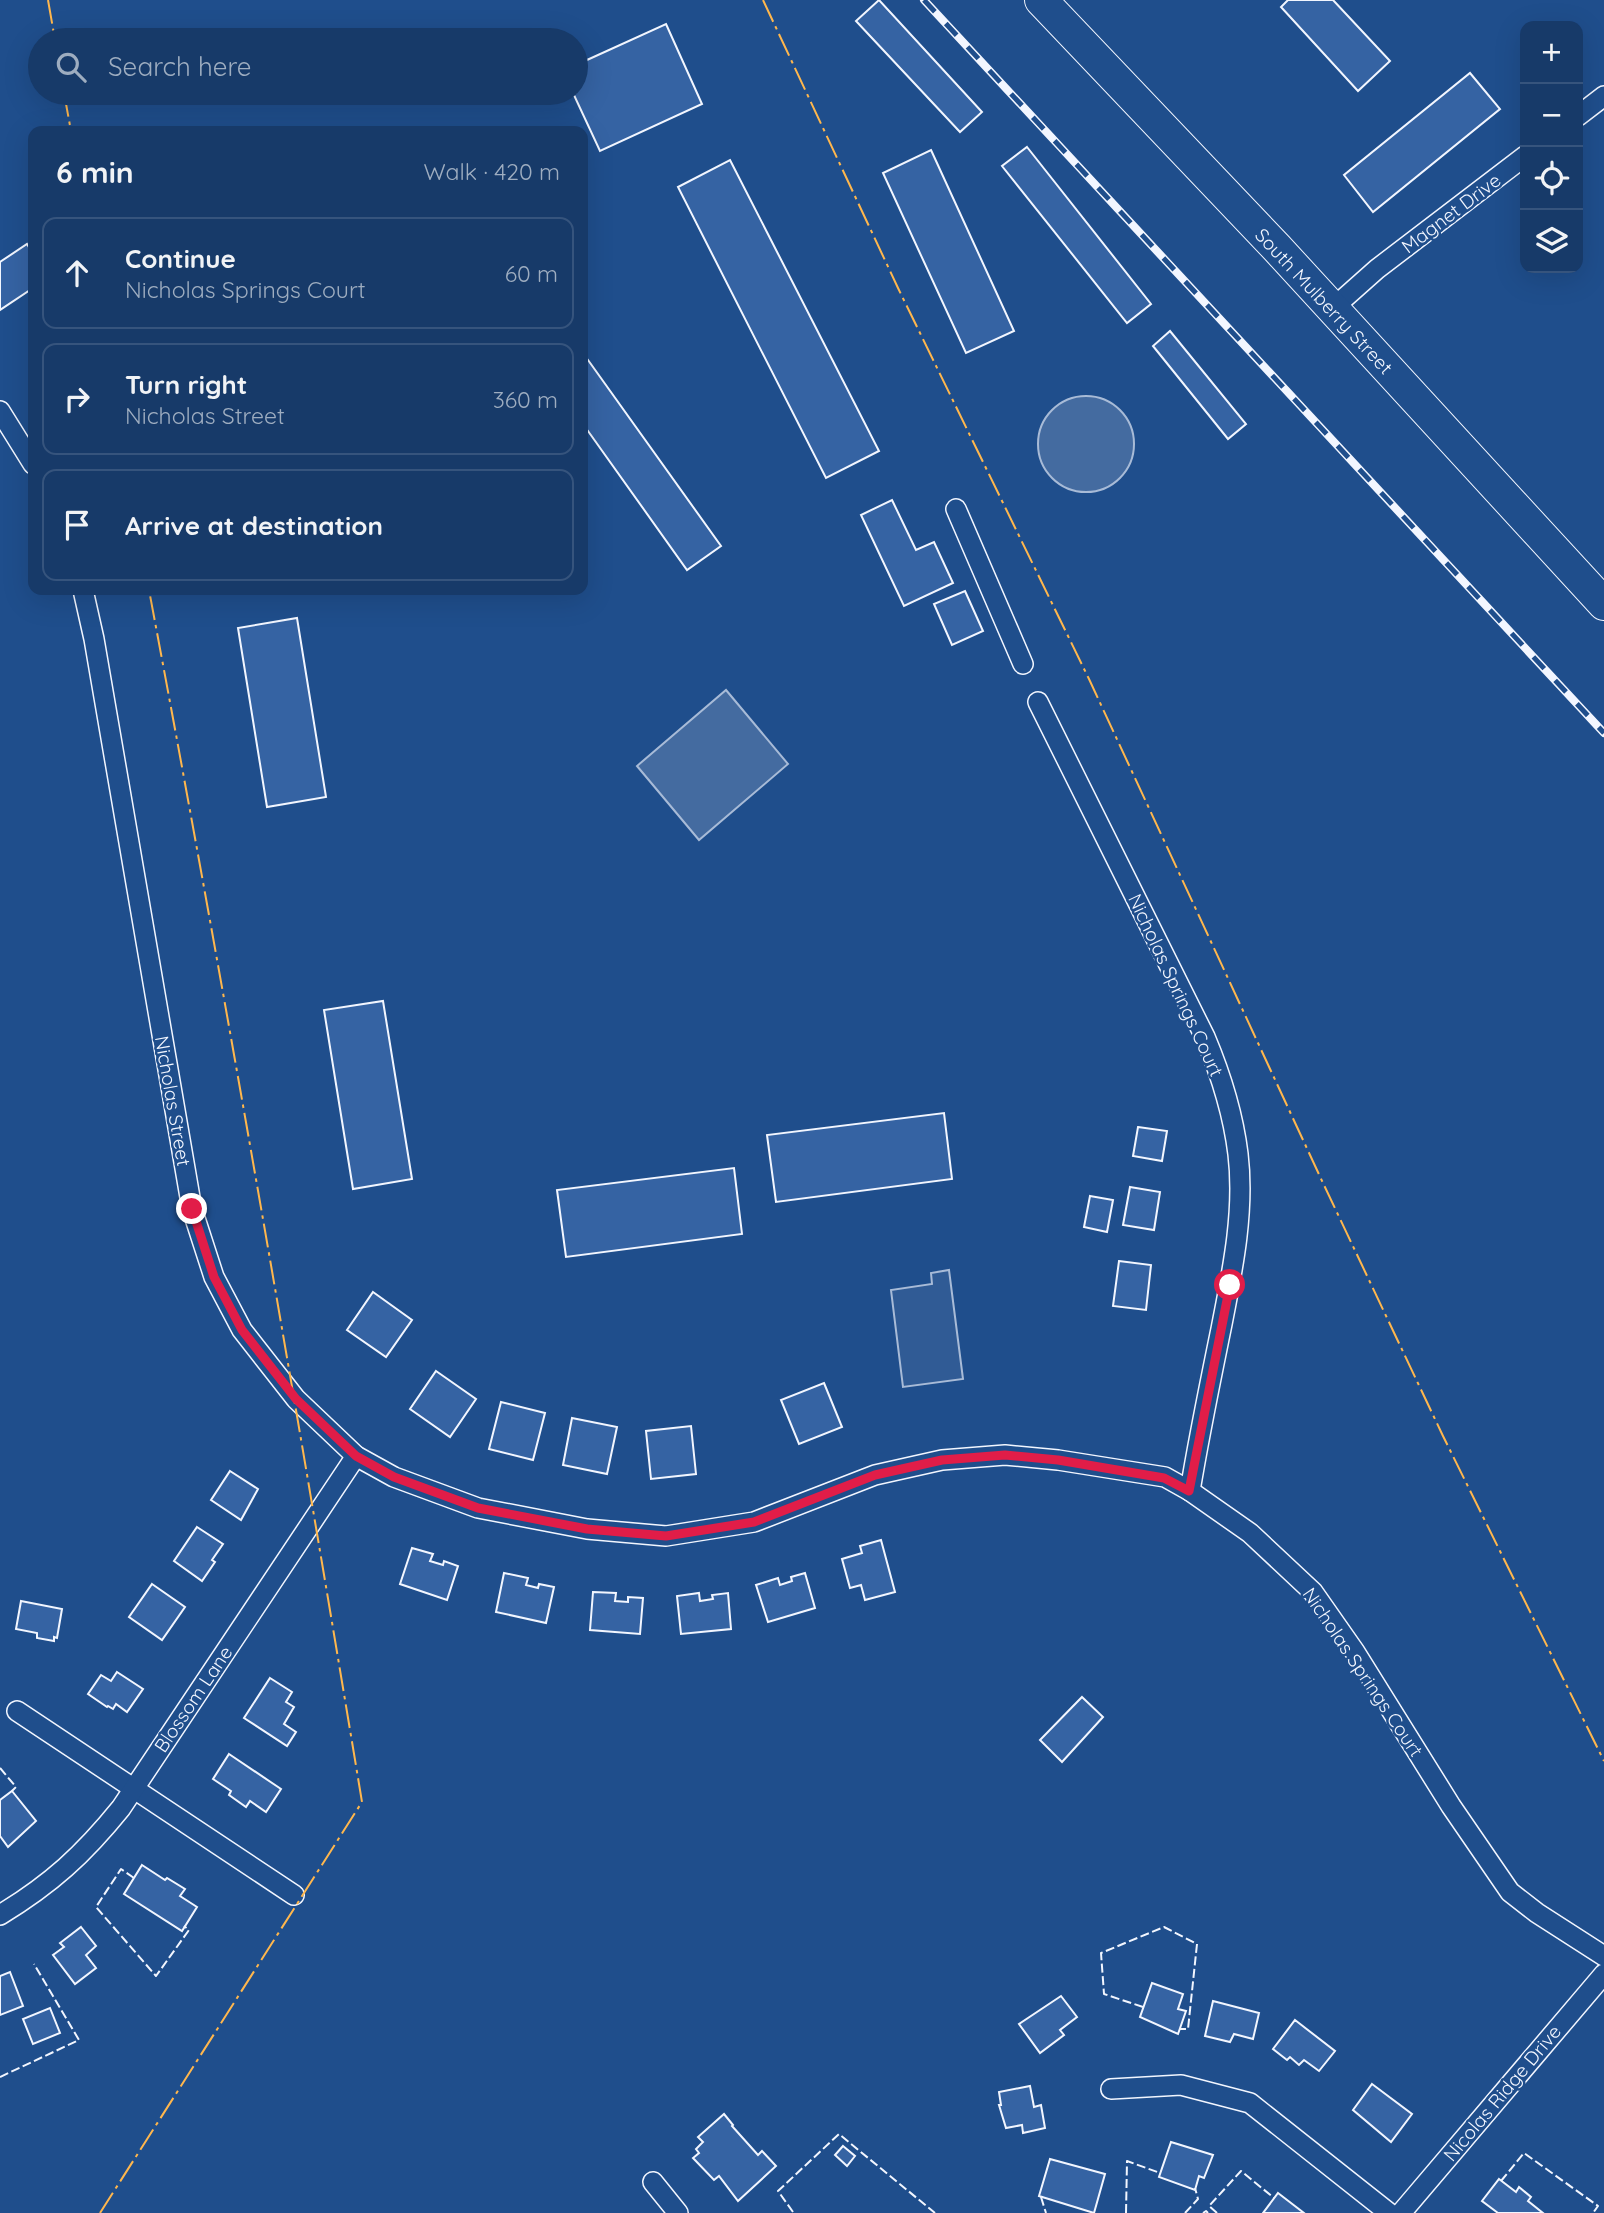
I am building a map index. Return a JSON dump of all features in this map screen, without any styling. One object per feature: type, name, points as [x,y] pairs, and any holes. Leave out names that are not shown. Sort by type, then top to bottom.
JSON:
[{"type":"main road","name":"South Mulberry Street","points":[[1041,0],[1332,309],[1604,604]]},
{"type":"street","points":[[1583,112],[1604,96]]},
{"type":"street","name":"Magnet Drive","points":[[1332,309],[1377,269],[1520,160]]},
{"type":"street","points":[[0,411],[28,456]]},
{"type":"street","points":[[956,509],[1023,664]]},
{"type":"street","name":"Nicholas Street","points":[[84,595],[94,639],[192,1209],[214,1277],[242,1330],[296,1399],[356,1456],[394,1477],[478,1508],[587,1529],[666,1536],[754,1522],[875,1475],[942,1460],[1005,1455],[1058,1460],[1164,1478],[1189,1491]]},
{"type":"street","name":"Nicholas Springs Court","points":[[1038,702],[1205,1037],[1232,1115],[1239,1168],[1236,1242],[1189,1491],[1250,1533],[1313,1592],[1355,1652],[1451,1806],[1510,1892],[1537,1913],[1604,1956]]},
{"type":"street","name":"Blossom Lane","points":[[0,1915],[62,1872],[98,1836],[356,1456]]},
{"type":"street","points":[[17,1711],[294,1895]]},
{"type":"street","name":"Nicolas Ridge Drive","points":[[1401,2213],[1604,1973]]},
{"type":"street","points":[[1111,2089],[1181,2085],[1250,2103],[1389,2213]]},
{"type":"street","points":[[653,2182],[678,2213]]},
{"type":"shaded area","points":[[1086,396],[1104,400],[1120,410],[1130,426],[1134,444],[1130,462],[1120,478],[1104,488],[1086,492],[1068,488],[1052,478],[1042,462],[1038,444],[1042,426],[1052,410],[1068,400]]},
{"type":"shaded area","points":[[726,690],[788,764],[699,840],[637,766]]},
{"type":"shaded area","points":[[949,1270],[963,1379],[903,1387],[891,1290],[932,1284],[931,1273]]},
{"type":"building","points":[[879,0],[982,112],[960,132],[856,21]]},
{"type":"building","points":[[1288,0],[1333,0],[1390,61],[1358,91],[1281,7]]},
{"type":"building","points":[[666,24],[702,104],[600,151],[579,105],[588,105],[588,60]]},
{"type":"building","points":[[1470,73],[1500,109],[1373,212],[1344,175]]},
{"type":"building","points":[[1027,147],[1151,304],[1127,323],[1002,166]]},
{"type":"building","points":[[931,150],[1014,331],[966,353],[883,173]]},
{"type":"building","points":[[730,160],[879,451],[826,478],[678,187]]},
{"type":"building","points":[[27,244],[28,291],[0,310],[0,262]]},
{"type":"building","points":[[1170,331],[1246,424],[1228,439],[1153,346]]},
{"type":"building","points":[[588,360],[721,546],[687,570],[588,431]]},
{"type":"building","points":[[892,500],[916,550],[934,542],[953,583],[904,606],[861,515]]},
{"type":"building","points":[[965,591],[983,631],[952,645],[934,604]]},
{"type":"building","points":[[297,618],[326,797],[267,807],[238,628]]},
{"type":"building","points":[[383,1001],[412,1179],[353,1189],[324,1010]]},
{"type":"building","points":[[944,1113],[952,1179],[776,1202],[767,1135]]},
{"type":"building","points":[[1138,1127],[1167,1131],[1162,1161],[1133,1156]]},
{"type":"building","points":[[734,1168],[742,1234],[566,1257],[557,1190]]},
{"type":"building","points":[[1130,1187],[1160,1192],[1154,1230],[1123,1225]]},
{"type":"building","points":[[1090,1196],[1113,1200],[1107,1232],[1084,1227]]},
{"type":"building","points":[[1119,1261],[1151,1265],[1146,1310],[1113,1306]]},
{"type":"building","points":[[373,1292],[412,1320],[386,1357],[347,1330]]},
{"type":"building","points":[[436,1371],[476,1399],[450,1437],[410,1409]]},
{"type":"building","points":[[824,1383],[842,1427],[799,1444],[781,1400]]},
{"type":"building","points":[[501,1402],[545,1413],[533,1460],[489,1449]]},
{"type":"building","points":[[572,1418],[617,1427],[607,1474],[563,1465]]},
{"type":"building","points":[[691,1426],[696,1474],[651,1479],[646,1431]]},
{"type":"building","points":[[230,1471],[258,1489],[241,1520],[211,1500]]},
{"type":"building","points":[[197,1527],[223,1544],[202,1581],[174,1561]]},
{"type":"building","points":[[881,1540],[895,1592],[865,1600],[861,1585],[850,1588],[842,1559],[862,1553],[860,1546]]},
{"type":"building","points":[[412,1548],[433,1554],[430,1561],[443,1565],[444,1561],[458,1566],[447,1600],[400,1584]]},
{"type":"building","points":[[504,1573],[528,1578],[526,1585],[538,1588],[539,1584],[554,1587],[546,1623],[496,1612]]},
{"type":"building","points":[[805,1573],[815,1608],[768,1622],[756,1585],[778,1578],[780,1585],[792,1581],[791,1577]]},
{"type":"building","points":[[152,1584],[185,1607],[162,1640],[129,1617]]},
{"type":"building","points":[[593,1592],[616,1593],[615,1601],[628,1602],[628,1597],[643,1598],[640,1634],[590,1630]]},
{"type":"building","points":[[699,1593],[700,1601],[713,1599],[712,1595],[728,1593],[731,1629],[681,1634],[677,1596]]},
{"type":"building","points":[[21,1601],[62,1609],[57,1638],[54,1637],[54,1641],[37,1638],[37,1633],[16,1629]]},
{"type":"building","points":[[117,1672],[143,1689],[127,1712],[116,1704],[113,1709],[107,1707],[88,1694],[101,1675],[111,1681]]},
{"type":"building","points":[[270,1678],[292,1692],[286,1702],[294,1707],[284,1724],[296,1732],[287,1746],[244,1718]]},
{"type":"building","points":[[1082,1697],[1103,1717],[1062,1762],[1040,1740]]},
{"type":"building","points":[[229,1754],[281,1789],[266,1812],[250,1801],[246,1807],[229,1795],[231,1791],[213,1779]]},
{"type":"building","points":[[12,1791],[36,1821],[8,1847],[0,1836],[0,1800]]},
{"type":"building","points":[[142,1865],[185,1889],[180,1896],[197,1907],[182,1931],[124,1894]]},
{"type":"building","points":[[81,1927],[96,1946],[86,1955],[96,1968],[75,1984],[53,1955],[64,1947],[60,1943]]},
{"type":"building","points":[[10,1972],[23,2006],[0,2015],[0,1976]]},
{"type":"building","points":[[1152,1983],[1183,1994],[1178,2009],[1186,2011],[1178,2034],[1140,2017]]},
{"type":"building","points":[[1061,1996],[1077,2017],[1060,2030],[1064,2035],[1040,2053],[1019,2024]]},
{"type":"building","points":[[1213,2001],[1259,2013],[1253,2039],[1234,2034],[1230,2042],[1205,2036]]},
{"type":"building","points":[[50,2008],[60,2033],[33,2044],[23,2019]]},
{"type":"building","points":[[1295,2020],[1335,2051],[1319,2071],[1304,2060],[1299,2065],[1290,2057],[1287,2060],[1273,2049]]},
{"type":"building","points":[[1372,2084],[1412,2114],[1391,2142],[1353,2110]]},
{"type":"building","points":[[1030,2086],[1034,2107],[1041,2105],[1045,2128],[1023,2133],[1022,2125],[1006,2128],[999,2105],[999,2092]]},
{"type":"building","points":[[724,2114],[758,2155],[762,2151],[776,2166],[738,2201],[719,2176],[714,2180],[693,2158],[699,2153],[696,2149],[703,2142],[698,2137]]},
{"type":"building","points":[[1171,2142],[1213,2155],[1204,2178],[1199,2176],[1195,2190],[1159,2177]]},
{"type":"building","points":[[843,2146],[855,2156],[847,2166],[835,2155]]},
{"type":"building","points":[[1050,2159],[1105,2174],[1094,2213],[1039,2196]]},
{"type":"building","points":[[1499,2179],[1516,2192],[1519,2187],[1531,2197],[1528,2201],[1543,2213],[1498,2213],[1482,2201]]},
{"type":"building","points":[[1278,2193],[1304,2213],[1263,2213]]},
{"type":"railway","points":[[924,0],[1604,733]]},
{"type":"fence","points":[[0,1768],[16,1787],[12,1791]]},
{"type":"fence","points":[[134,1878],[121,1869],[96,1907],[156,1976],[189,1930],[184,1926]]},
{"type":"fence","points":[[1143,2007],[1104,1994],[1101,1953],[1164,1927],[1197,1944],[1188,2029],[1180,2029]]},
{"type":"fence","points":[[0,2077],[79,2040],[34,1964]]},
{"type":"fence","points":[[793,2212],[778,2191],[839,2134],[935,2213]]},
{"type":"fence","points":[[1501,2181],[1524,2153],[1598,2206],[1593,2213]]},
{"type":"fence","points":[[1126,2213],[1127,2161],[1160,2173]]},
{"type":"fence","points":[[1217,2213],[1209,2206],[1241,2171],[1274,2198]]},
{"type":"fence","points":[[1185,2213],[1198,2199],[1195,2188]]},
{"type":"fence","points":[[1041,2197],[1046,2213]]},
{"type":"fence","points":[[1203,2213],[1208,2213]]},
{"type":"power","points":[[48,0],[53,28]]},
{"type":"power","points":[[763,0],[898,288],[1089,679],[1443,1436],[1604,1761]]},
{"type":"power","points":[[66,105],[70,126]]},
{"type":"power","points":[[100,2213],[362,1802],[259,1196],[150,595]]},
{"type":"route","points":[[192,1209],[214,1277],[242,1330],[296,1399],[356,1456],[394,1477],[478,1508],[587,1529],[666,1536],[754,1522],[875,1475],[942,1460],[1005,1455],[1058,1460],[1164,1478],[1189,1491],[1230,1285]]}]
